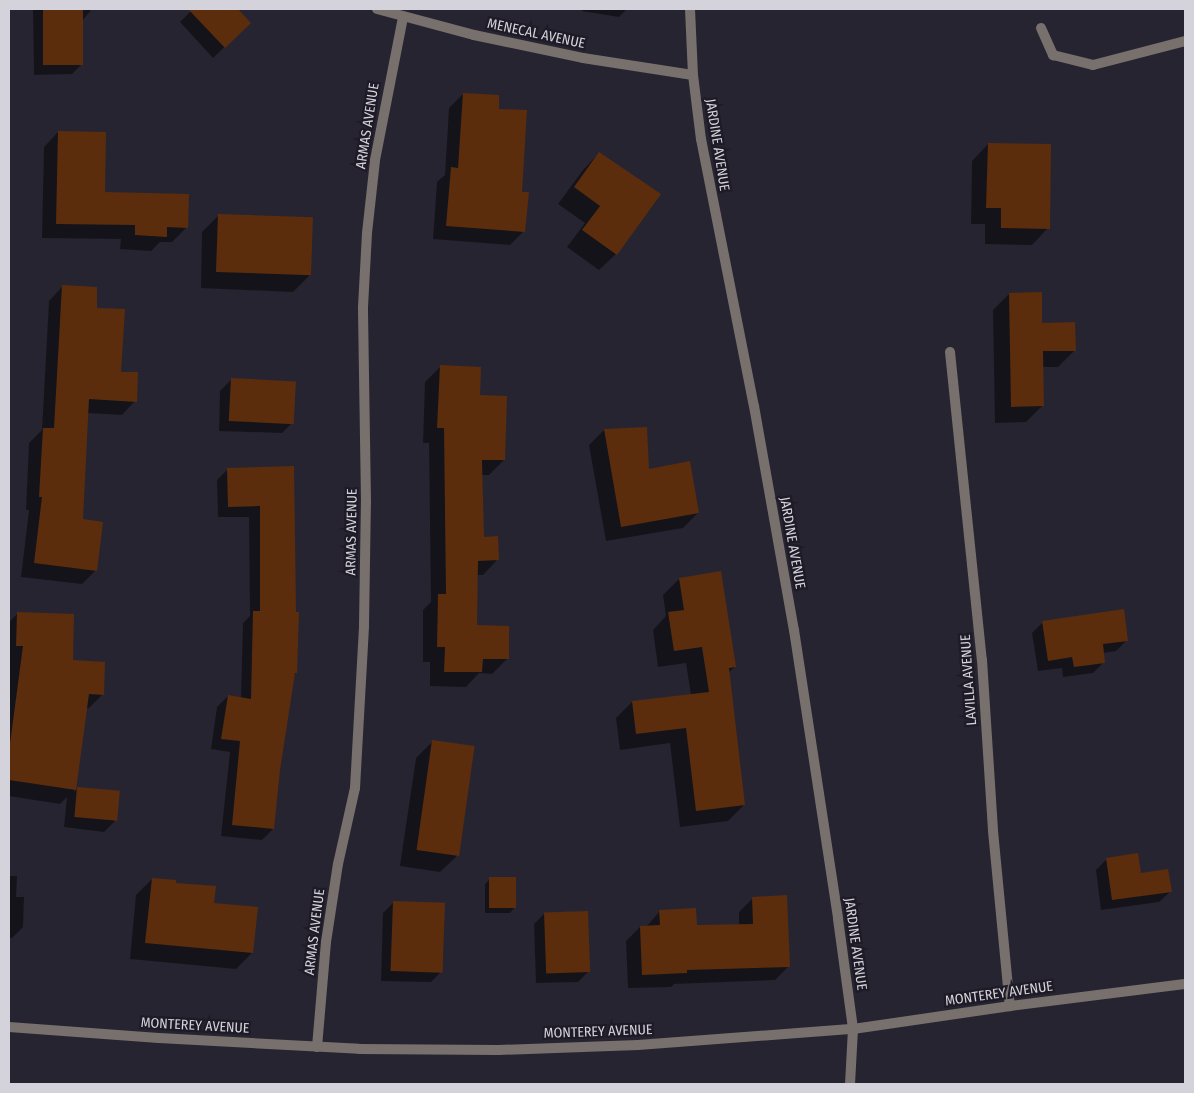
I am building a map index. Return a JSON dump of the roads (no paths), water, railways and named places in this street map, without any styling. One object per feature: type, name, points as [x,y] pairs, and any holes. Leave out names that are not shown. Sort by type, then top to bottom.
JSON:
[{"type":"street","name":"MENECAL AVENUE","points":[[377,9],[474,35],[583,58],[693,75]]},
{"type":"street","name":"JARDINE AVENUE","points":[[690,9],[693,75],[701,139],[754,406],[794,630],[838,919],[852,1028],[850,1084]]},
{"type":"street","name":"ARMAS AVENUE","points":[[316,1047],[326,942],[338,864],[355,778],[364,625],[366,502],[363,306],[367,233],[375,160],[403,17]]},
{"type":"street","points":[[1041,28],[1053,54],[1093,65],[1185,41]]},
{"type":"street","name":"LAVILLA AVENUE","points":[[950,352],[982,660],[993,831],[1010,1006]]},
{"type":"street","name":"MONTEREY AVENUE","points":[[9,1027],[316,1047],[498,1050],[558,1048],[638,1045],[852,1028],[1185,984]]}]
